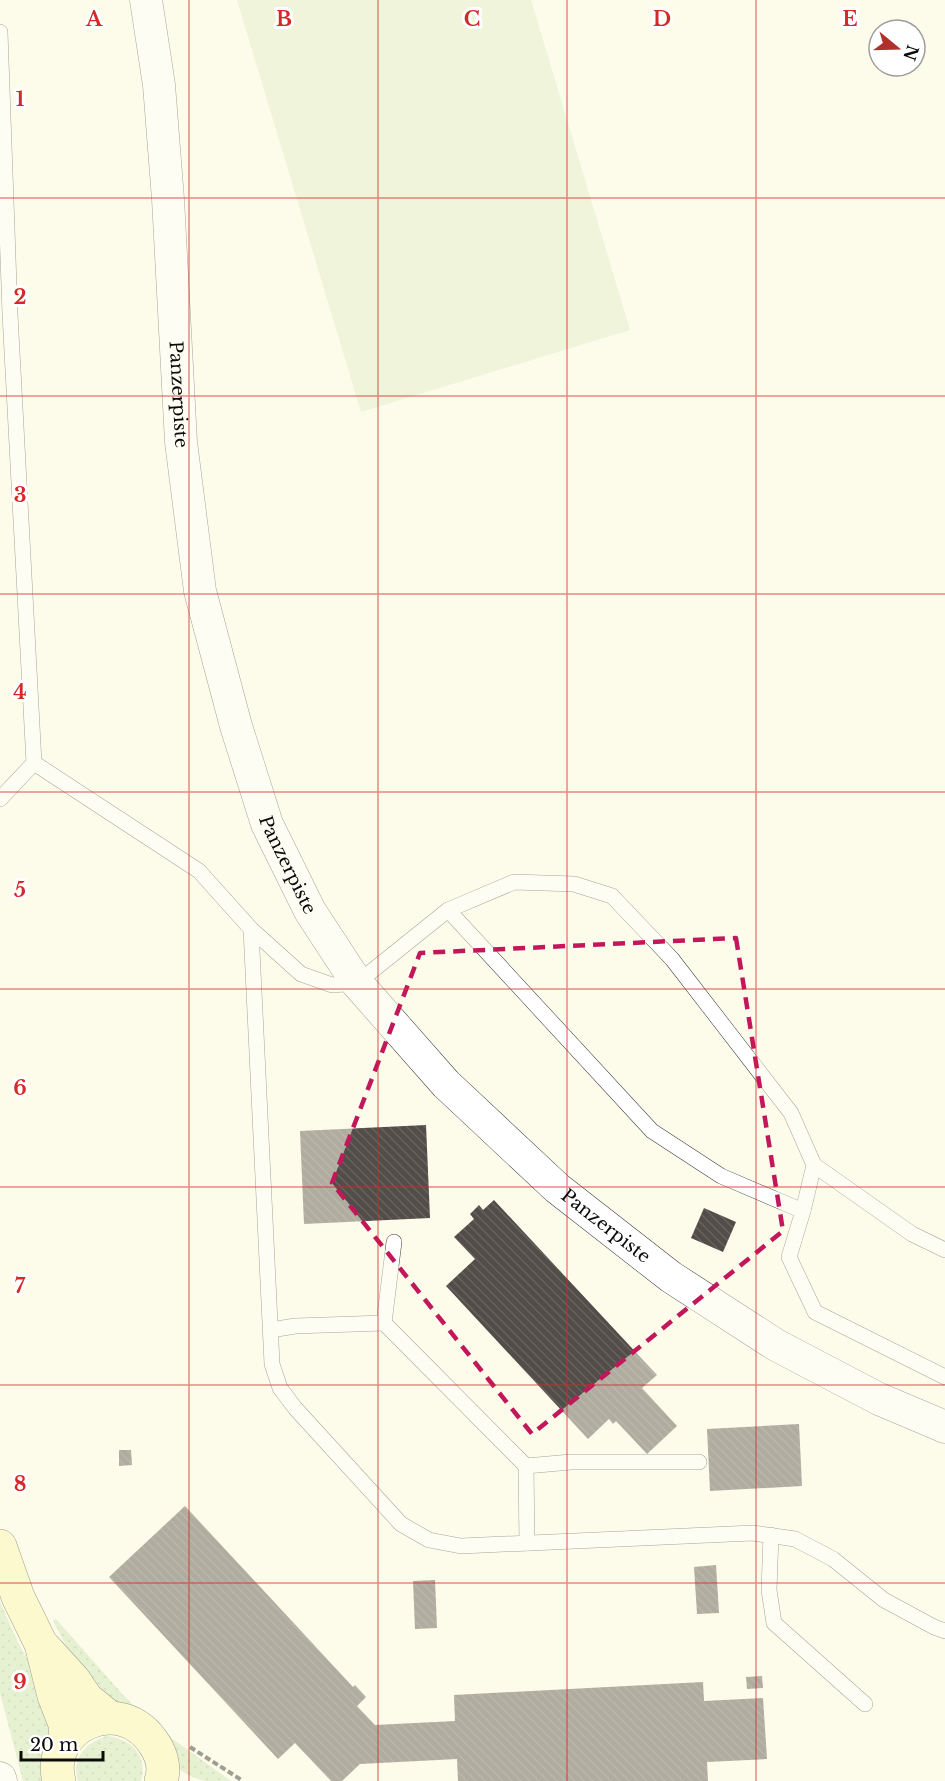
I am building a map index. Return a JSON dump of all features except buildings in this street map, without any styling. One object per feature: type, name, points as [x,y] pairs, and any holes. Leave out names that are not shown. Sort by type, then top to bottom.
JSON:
[{"type":"main road","points":[[0,1546],[18,1597],[41,1644],[54,1696],[65,1724],[66,1742]]},
{"type":"main road","points":[[41,1644],[74,1680],[87,1699],[109,1717]]},
{"type":"main road","points":[[59,1781],[59,1758],[66,1742],[81,1727],[109,1717],[127,1720],[142,1729],[173,1767]]},
{"type":"street","name":"Panzerpiste","points":[[146,0],[159,85],[166,165],[181,442],[200,591],[236,726],[267,824],[310,911],[357,983],[446,1084],[557,1188],[671,1277],[776,1345],[879,1399],[945,1427]]},
{"type":"lane","points":[[0,32],[7,391],[34,763],[0,799]]},
{"type":"lane","points":[[34,763],[199,871],[251,929],[301,974],[332,985],[357,983],[448,910],[514,882],[574,884],[612,896],[672,960],[791,1113],[814,1165],[912,1234],[945,1250]]},
{"type":"lane","points":[[448,910],[652,1131],[721,1176],[802,1211]]},
{"type":"lane","points":[[251,929],[272,1364],[280,1388],[295,1408],[401,1524],[429,1540],[461,1546],[753,1533],[795,1539],[833,1558],[884,1600],[945,1631]]},
{"type":"lane","points":[[814,1165],[789,1257],[815,1312],[945,1377]]},
{"type":"lane","points":[[384,1323],[394,1242]]},
{"type":"lane","points":[[271,1330],[295,1326],[384,1323],[526,1466],[527,1543]]},
{"type":"lane","points":[[526,1466],[571,1462],[699,1462]]},
{"type":"lane","points":[[771,1535],[769,1590],[774,1623],[866,1704]]},
{"type":"path","points":[[173,1767],[243,1781]]},
{"type":"highlighted area","points":[[736,938],[783,1231],[532,1434],[332,1183],[420,953]]},
{"type":"green space","points":[[237,0],[531,0],[630,330],[361,412]]},
{"type":"green space","points":[[0,1602],[50,1702],[49,1781],[23,1781],[0,1693]]},
{"type":"green space","points":[[55,1619],[124,1696],[156,1727],[231,1781],[204,1781],[180,1770],[172,1757],[111,1705],[78,1668],[53,1621]]},
{"type":"green space","points":[[107,1736],[124,1741],[136,1750],[142,1764],[141,1781],[78,1781],[77,1765],[82,1752],[93,1742]]}]
